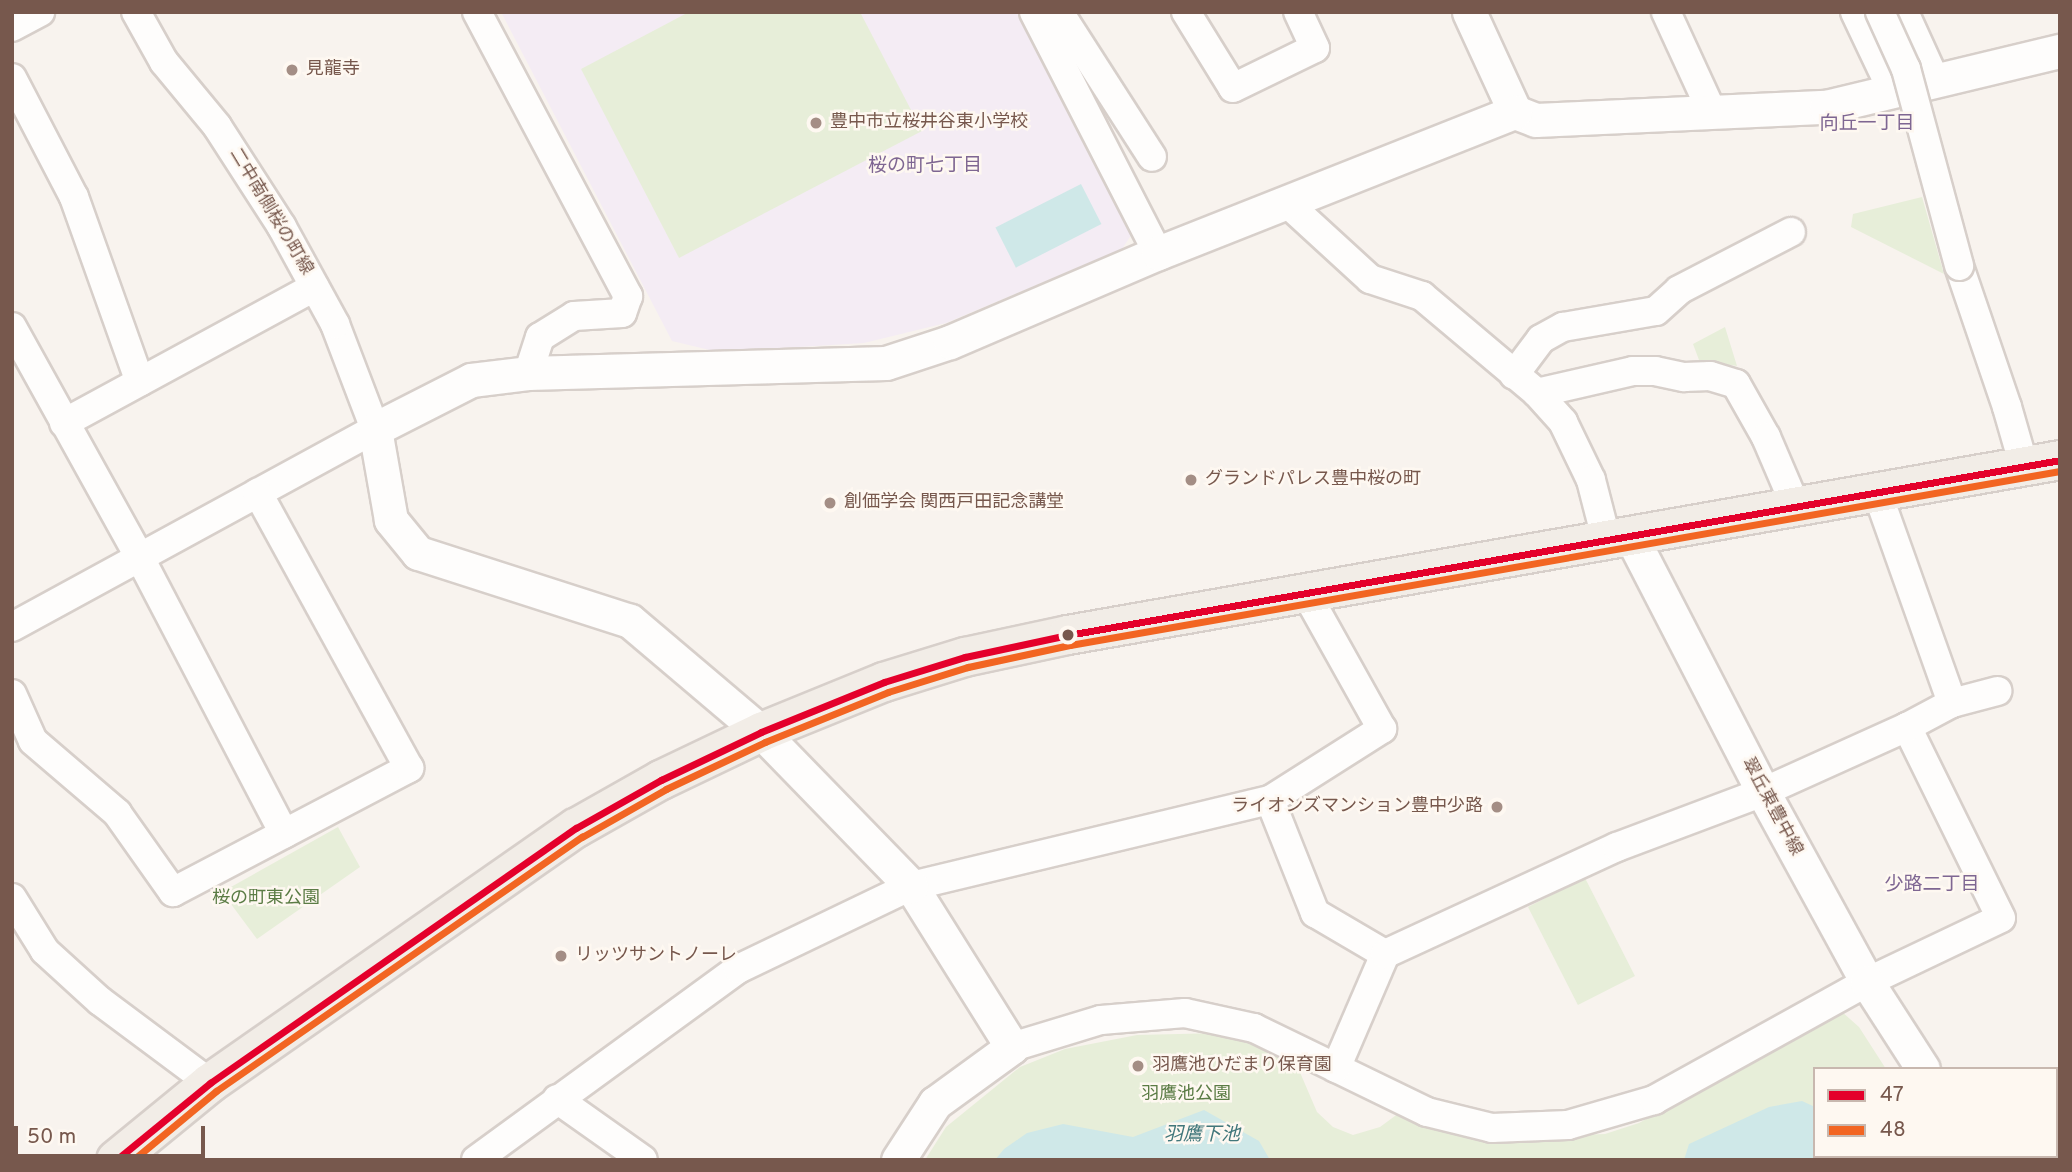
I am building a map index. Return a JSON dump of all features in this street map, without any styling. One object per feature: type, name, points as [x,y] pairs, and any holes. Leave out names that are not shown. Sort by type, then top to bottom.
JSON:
[{"type":"main road","points":[[116,1160],[210,1083],[576,828],[661,779],[761,732],[884,682],[965,657],[1306,593],[1620,540],[2042,463]]},
{"type":"street","points":[[12,27],[40,12]]},
{"type":"street","name":"二中南側桜の町線","points":[[136,12],[164,62],[217,126],[282,227],[335,324],[375,429]]},
{"type":"street","points":[[477,12],[628,296],[622,313],[574,316],[540,337],[528,373]]},
{"type":"street","points":[[1034,12],[1158,253]]},
{"type":"street","points":[[1059,12],[1152,157]]},
{"type":"street","points":[[1186,12],[1234,88],[1315,48],[1298,12]]},
{"type":"street","points":[[1469,12],[1515,113]]},
{"type":"street","points":[[1666,12],[1712,112]]},
{"type":"street","points":[[1855,12],[1892,90]]},
{"type":"street","points":[[1880,12],[1906,69],[1959,266],[2007,407],[2042,463]]},
{"type":"street","points":[[1903,12],[1935,80]]},
{"type":"street","points":[[12,627],[375,429],[471,380],[528,373],[886,363],[950,342],[1158,253],[1515,113],[1536,120],[1826,107],[2060,51]]},
{"type":"street","points":[[12,78],[74,197],[140,382]]},
{"type":"street","points":[[1286,202],[1370,279],[1422,296],[1537,393],[1563,422],[1620,540]]},
{"type":"street","points":[[1514,375],[1541,339],[1563,327],[1656,311],[1679,290],[1791,232]]},
{"type":"street","points":[[64,423],[315,287]]},
{"type":"street","points":[[12,327],[140,558],[284,834]]},
{"type":"street","points":[[1537,393],[1633,371],[1655,371],[1684,377],[1710,376],[1736,384],[1766,437],[1796,507]]},
{"type":"street","points":[[375,429],[391,520],[418,553],[630,621],[761,732],[911,886],[1012,1047]]},
{"type":"street","points":[[1877,492],[1952,703]]},
{"type":"street","points":[[12,694],[33,741],[117,813],[173,892],[409,768],[257,493]]},
{"type":"street","name":"翠丘東豊中線","points":[[1620,540],[1867,982],[1922,1067]]},
{"type":"street","points":[[476,1160],[738,970],[911,886],[1270,800],[1382,729],[1306,593]]},
{"type":"street","points":[[1336,1068],[1385,954],[1617,847],[1763,792],[1907,727],[1952,703],[1997,691]]},
{"type":"street","points":[[898,1160],[935,1104],[1012,1047],[1101,1020],[1185,1013],[1254,1028],[1427,1112],[1492,1128],[1568,1125],[1654,1100],[1867,982],[2001,918],[1907,727]]},
{"type":"street","points":[[1270,800],[1315,914],[1385,954]]},
{"type":"street","points":[[12,898],[45,951],[100,1001],[210,1083]]},
{"type":"street","points":[[557,1099],[643,1160]]},
{"type":"shaded area","name":"豊中市立桜井谷東小学校","points":[[501,12],[1017,12],[1132,234],[1122,249],[946,323],[864,343],[718,352],[672,341]]},
{"type":"green space","points":[[689,12],[860,12],[922,131],[679,258],[581,69]]},
{"type":"green space","points":[[1922,197],[1944,274],[1851,227],[1853,214]]},
{"type":"green space","points":[[1725,327],[1737,366],[1731,365],[1730,371],[1702,368],[1693,344]]},
{"type":"green space","name":"桜の町東公園","points":[[338,827],[360,867],[257,939],[222,892]]},
{"type":"green space","points":[[1585,878],[1635,976],[1578,1005],[1528,907]]},
{"type":"green space","name":"羽鷹池公園","points":[[1841,1011],[1859,1027],[1885,1067],[1813,1067],[1813,1158],[1945,1160],[925,1160],[946,1127],[1020,1067],[1065,1049],[1137,1035],[1220,1033],[1256,1045],[1299,1070],[1317,1112],[1333,1127],[1353,1135],[1380,1127],[1399,1113],[1454,1134],[1483,1139],[1605,1134],[1639,1123]]},
{"type":"water","points":[[1081,184],[1101,224],[1016,268],[995,228]]},
{"type":"water","points":[[1802,1101],[1813,1106],[1813,1158],[1895,1160],[1684,1160],[1689,1144],[1769,1107]]},
{"type":"water","name":"羽鷹下池","points":[[1204,1110],[1259,1141],[1270,1160],[995,1160],[1004,1149],[1027,1133],[1063,1124],[1133,1137]]},
{"type":"transit line","name":"47","points":[[116,1160],[210,1083],[576,828],[661,780],[761,732],[884,682],[965,657],[1068,635],[2060,460]]},
{"type":"transit line","name":"48","points":[[133,1160],[216,1091],[582,837],[666,789],[765,742],[888,692],[968,667],[1070,645],[2060,471]]},
{"type":"place","name":"見龍寺","points":[[292,70]]},
{"type":"place","name":"豊中市立桜井谷東小学校","points":[[816,123]]},
{"type":"place","name":"グランドパレス豊中桜の町","points":[[1191,480]]},
{"type":"place","name":"創価学会 関西戸田記念講堂","points":[[830,503]]},
{"type":"place","name":"ライオンズマンション豊中少路","points":[[1497,807]]},
{"type":"place","name":"リッツサントノーレ","points":[[561,956]]},
{"type":"place","name":"羽鷹池ひだまり保育園","points":[[1138,1066]]},
{"type":"district","name":"向丘一丁目","points":[[1867,125]]},
{"type":"district","name":"桜の町七丁目","points":[[925,167]]},
{"type":"district","name":"少路二丁目","points":[[1932,886]]}]
